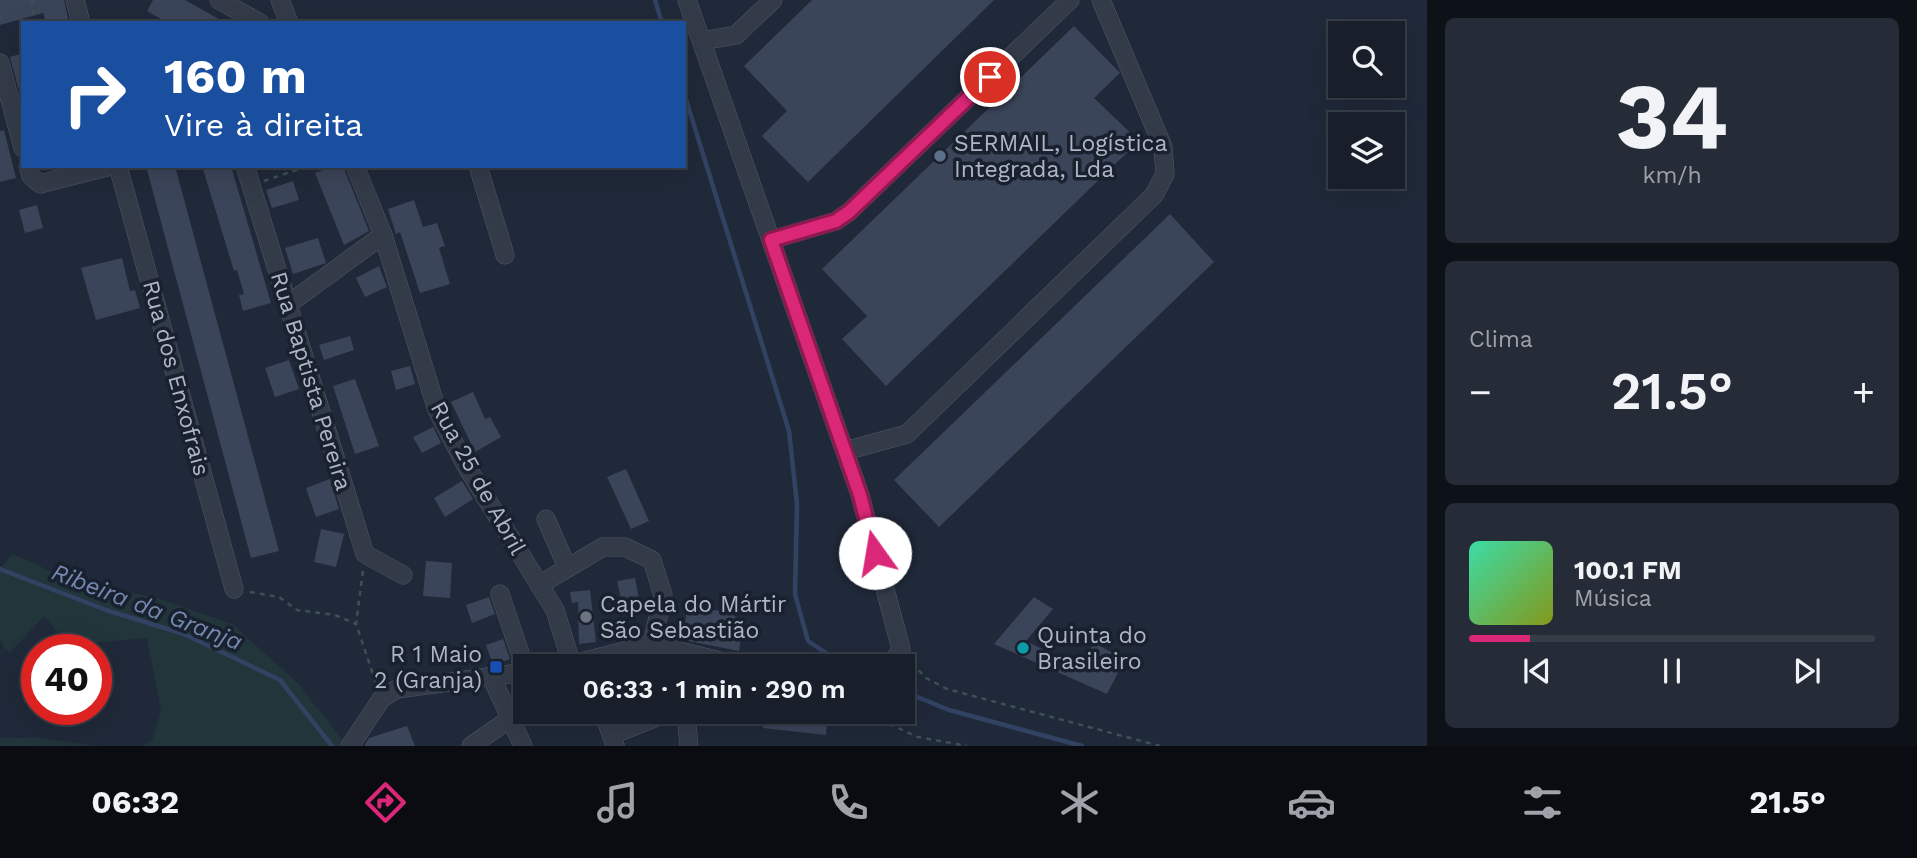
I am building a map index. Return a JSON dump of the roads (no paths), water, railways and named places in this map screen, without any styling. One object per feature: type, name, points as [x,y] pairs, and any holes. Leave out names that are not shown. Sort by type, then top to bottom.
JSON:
[{"type":"street","points":[[75,0],[80,21]]},
{"type":"street","points":[[219,0],[256,21]]},
{"type":"street","points":[[280,0],[288,21]]},
{"type":"street","points":[[687,0],[864,506],[901,649],[898,654]]},
{"type":"street","points":[[702,41],[736,35],[773,0]]},
{"type":"street","points":[[771,240],[836,221],[849,212],[1070,0]]},
{"type":"street","points":[[845,451],[907,434],[1154,195],[1165,174],[1163,147],[1101,0]]},
{"type":"street","points":[[0,62],[21,141]]},
{"type":"street","points":[[28,168],[30,176],[40,184],[103,168]]},
{"type":"street","name":"Rua dos Enxofrais","points":[[119,168],[234,590]]},
{"type":"street","name":"Rua Baptista Pereira","points":[[246,168],[365,554],[403,575]]},
{"type":"street","name":"Rua 25 de Abril","points":[[356,168],[383,235],[437,410],[465,464],[555,610],[571,654]]},
{"type":"street","points":[[479,168],[505,255]]},
{"type":"street","points":[[288,305],[383,235]]},
{"type":"street","points":[[546,519],[567,567]]},
{"type":"street","points":[[539,585],[603,547],[625,547],[652,560],[663,595],[652,644]]},
{"type":"street","points":[[500,594],[520,654]]},
{"type":"street","points":[[617,654],[652,644],[671,654]]},
{"type":"street","points":[[350,746],[382,698],[397,689],[513,672]]},
{"type":"street","points":[[491,676],[523,746]]},
{"type":"street","points":[[471,746],[509,720]]},
{"type":"street","points":[[608,724],[614,741],[647,724]]},
{"type":"street","points":[[687,724],[689,746]]},
{"type":"waterway","points":[[655,0],[661,21]]},
{"type":"waterway","points":[[686,99],[789,431],[797,504],[795,594],[808,641],[828,654]]},
{"type":"waterway","name":"Ribeira da Granja","points":[[0,569],[106,610],[184,634],[280,680],[332,746]]},
{"type":"waterway","points":[[915,696],[949,710],[1082,746]]},
{"type":"place","name":"SERMAIL, Logística Integrada, Lda","points":[[940,156]]},
{"type":"place","name":"Capela do Mártir São Sebastião","points":[[586,617]]},
{"type":"place","name":"Quinta do Brasileiro","points":[[1023,648]]},
{"type":"place","name":"R 1 Maio 2 (Granja)","points":[[496,667]]}]
